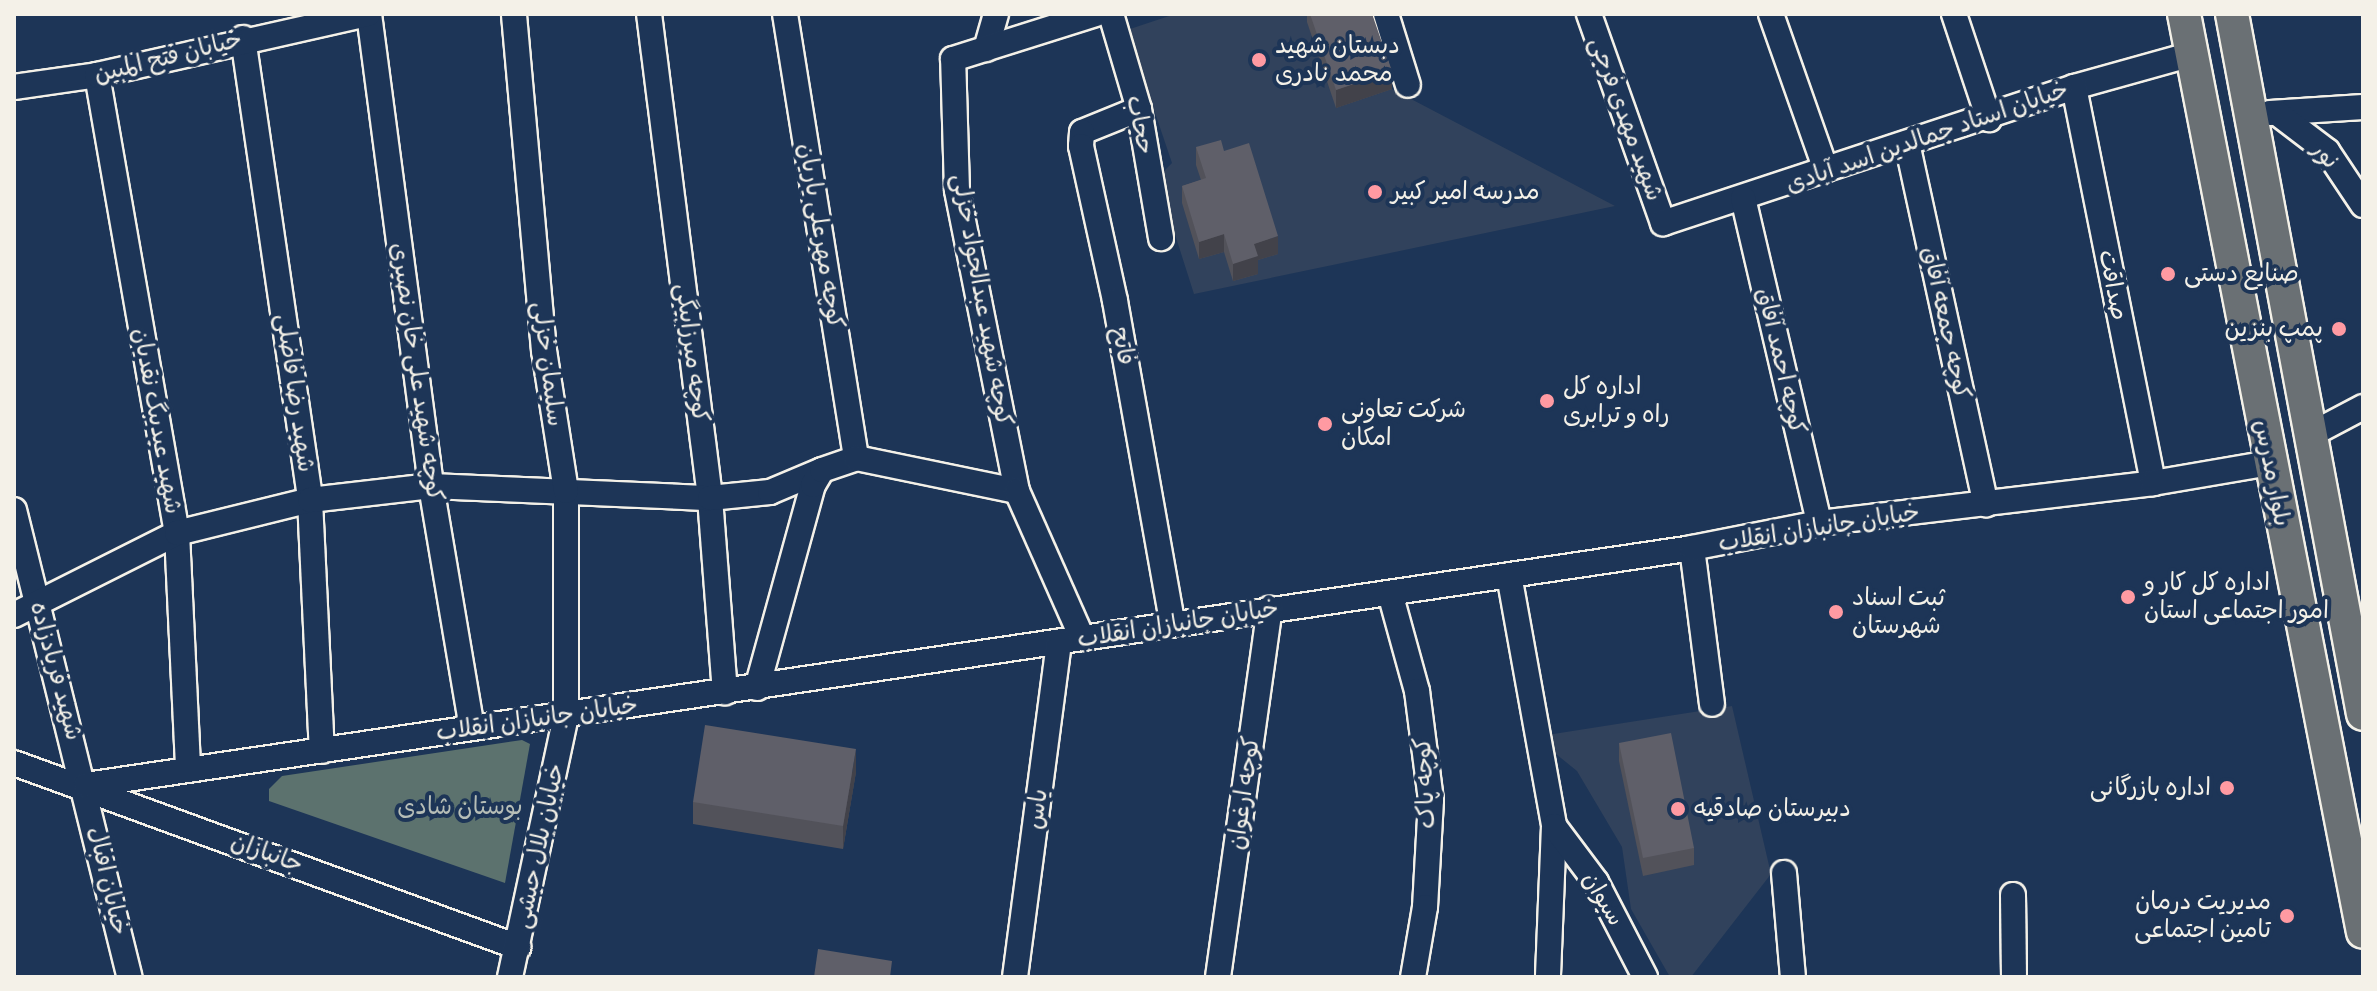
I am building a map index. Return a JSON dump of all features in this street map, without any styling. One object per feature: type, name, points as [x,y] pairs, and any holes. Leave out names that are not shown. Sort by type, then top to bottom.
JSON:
[{"type":"main road","name":"بلوار مدرس","points":[[2184,14],[2363,932]]},
{"type":"main road","name":"بلوار مدرس","points":[[2232,14],[2264,114],[2272,232],[2363,714]]},
{"type":"main road","points":[[2227,239],[2272,232]]},
{"type":"street","name":"خیابان فتح المبین","points":[[14,87],[97,75],[319,17],[369,14]]},
{"type":"street","name":"کوچه شهید علی خان نصیری","points":[[369,14],[431,486],[472,728]]},
{"type":"street","name":"سلیمان خزلی","points":[[514,14],[544,351],[566,491],[566,715]]},
{"type":"street","name":"کوچه میرزابیگی","points":[[649,14],[710,498],[725,692]]},
{"type":"street","name":"کوچه مهرعلی یاریان","points":[[785,14],[856,458]]},
{"type":"street","points":[[986,49],[996,14]]},
{"type":"street","points":[[986,49],[1096,14]]},
{"type":"street","name":"حجاب","points":[[1111,14],[1139,109],[1161,238]]},
{"type":"street","points":[[1386,14],[1408,85]]},
{"type":"street","name":"شهید مهدی فرجی","points":[[1589,14],[1663,223]]},
{"type":"street","points":[[1771,14],[1826,170]]},
{"type":"street","points":[[1954,14],[1989,119]]},
{"type":"street","name":"شهید رضا فاضلی","points":[[243,38],[310,500],[322,751]]},
{"type":"street","name":"کوچه شهید عبدالجواد خزلی","points":[[986,49],[953,59],[957,190],[1017,491],[1071,640]]},
{"type":"street","name":"خیابان استاد جمالدین اسد آبادی","points":[[1663,223],[1989,119],[2074,87],[2192,54]]},
{"type":"street","name":"شهید عیدیبگ نقدیان","points":[[97,75],[177,533],[188,770]]},
{"type":"street","name":"صداقت","points":[[2074,87],[2153,483]]},
{"type":"street","points":[[2264,114],[2363,107]]},
{"type":"street","name":"فاتح","points":[[1139,109],[1082,132],[1081,146],[1115,301],[1172,622]]},
{"type":"street","name":"نور","points":[[2264,114],[2327,151],[2363,205]]},
{"type":"street","name":"کوچه جمعه آفاق","points":[[1907,143],[1986,504]]},
{"type":"street","name":"کوچه احمد آفاق","points":[[1743,198],[1819,523]]},
{"type":"street","points":[[2310,435],[2363,407]]},
{"type":"street","points":[[14,615],[177,533],[310,500],[431,486],[710,498],[770,492],[856,458],[1017,491]]},
{"type":"street","name":"خیابان جانبازان انقلاب","points":[[86,785],[757,688],[1172,622],[1692,548],[1819,523],[2153,483],[2270,463]]},
{"type":"street","points":[[757,688],[813,485],[822,470]]},
{"type":"street","name":"شهید فریادزاده","points":[[14,510],[86,785]]},
{"type":"street","points":[[1692,548],[1712,704]]},
{"type":"street","points":[[1509,575],[1554,826],[1548,977]]},
{"type":"street","name":"کوچه پاک","points":[[1390,593],[1417,691],[1431,800],[1425,907],[1413,977]]},
{"type":"street","name":"کوچه ارغوان","points":[[1218,977],[1270,609]]},
{"type":"street","name":"یاس","points":[[1015,977],[1071,640]]},
{"type":"street","name":"خیابان بلال حبشی","points":[[510,977],[566,715]]},
{"type":"street","name":"جانبازان","points":[[14,763],[86,785],[518,947]]},
{"type":"street","name":"خیابان اقبال","points":[[86,785],[130,977]]},
{"type":"street","name":"سیوان","points":[[1554,826],[1596,882],[1645,977]]},
{"type":"street","points":[[1784,873],[1793,977]]},
{"type":"street","points":[[2013,895],[2014,977]]},
{"type":"shaded area","name":"مدرسه امیر کبیر","points":[[1175,14],[1366,14],[1392,89],[1615,206],[1194,294],[1157,178],[1172,163],[1127,30]]},
{"type":"shaded area","name":"دبیرستان صادقیه","points":[[1732,706],[1771,874],[1691,977],[1670,977],[1631,909],[1622,847],[1577,771],[1551,750],[1547,735]]},
{"type":"green space","name":"بوستان شادی","points":[[522,740],[530,744],[505,883],[269,801],[269,789],[282,776]]},
{"type":"building","points":[[1310,14],[1372,14],[1392,71],[1336,90]]},
{"type":"building","points":[[1221,140],[1224,151],[1249,143],[1278,236],[1254,244],[1258,256],[1233,264],[1224,234],[1199,242],[1182,186],[1206,178],[1196,147]]},
{"type":"building","points":[[705,725],[856,749],[843,826],[693,802]]},
{"type":"building","points":[[1671,733],[1694,848],[1643,858],[1619,743]]},
{"type":"building","points":[[818,949],[892,961],[890,977],[814,977]]},
{"type":"place","name":"دبستان شهید محمد نادری","points":[[1259,60]]},
{"type":"place","name":"مدرسه امیر کبیر","points":[[1375,192]]},
{"type":"place","name":"صنایع دستی","points":[[2168,274]]},
{"type":"place","name":"پمپ بنزین","points":[[2339,329]]},
{"type":"place","name":"اداره کل راه و ترابری","points":[[1547,401]]},
{"type":"place","name":"شرکت تعاونی امکان","points":[[1325,424]]},
{"type":"place","name":"اداره کل کار و امور اجتماعی استان","points":[[2128,597]]},
{"type":"place","name":"ثبت اسناد شهرستان","points":[[1836,612]]},
{"type":"place","name":"اداره بازرگانی","points":[[2227,788]]},
{"type":"place","name":"دبیرستان صادقیه","points":[[1678,809]]},
{"type":"place","name":"مدیریت درمان تامین اجتماعی","points":[[2287,916]]}]
